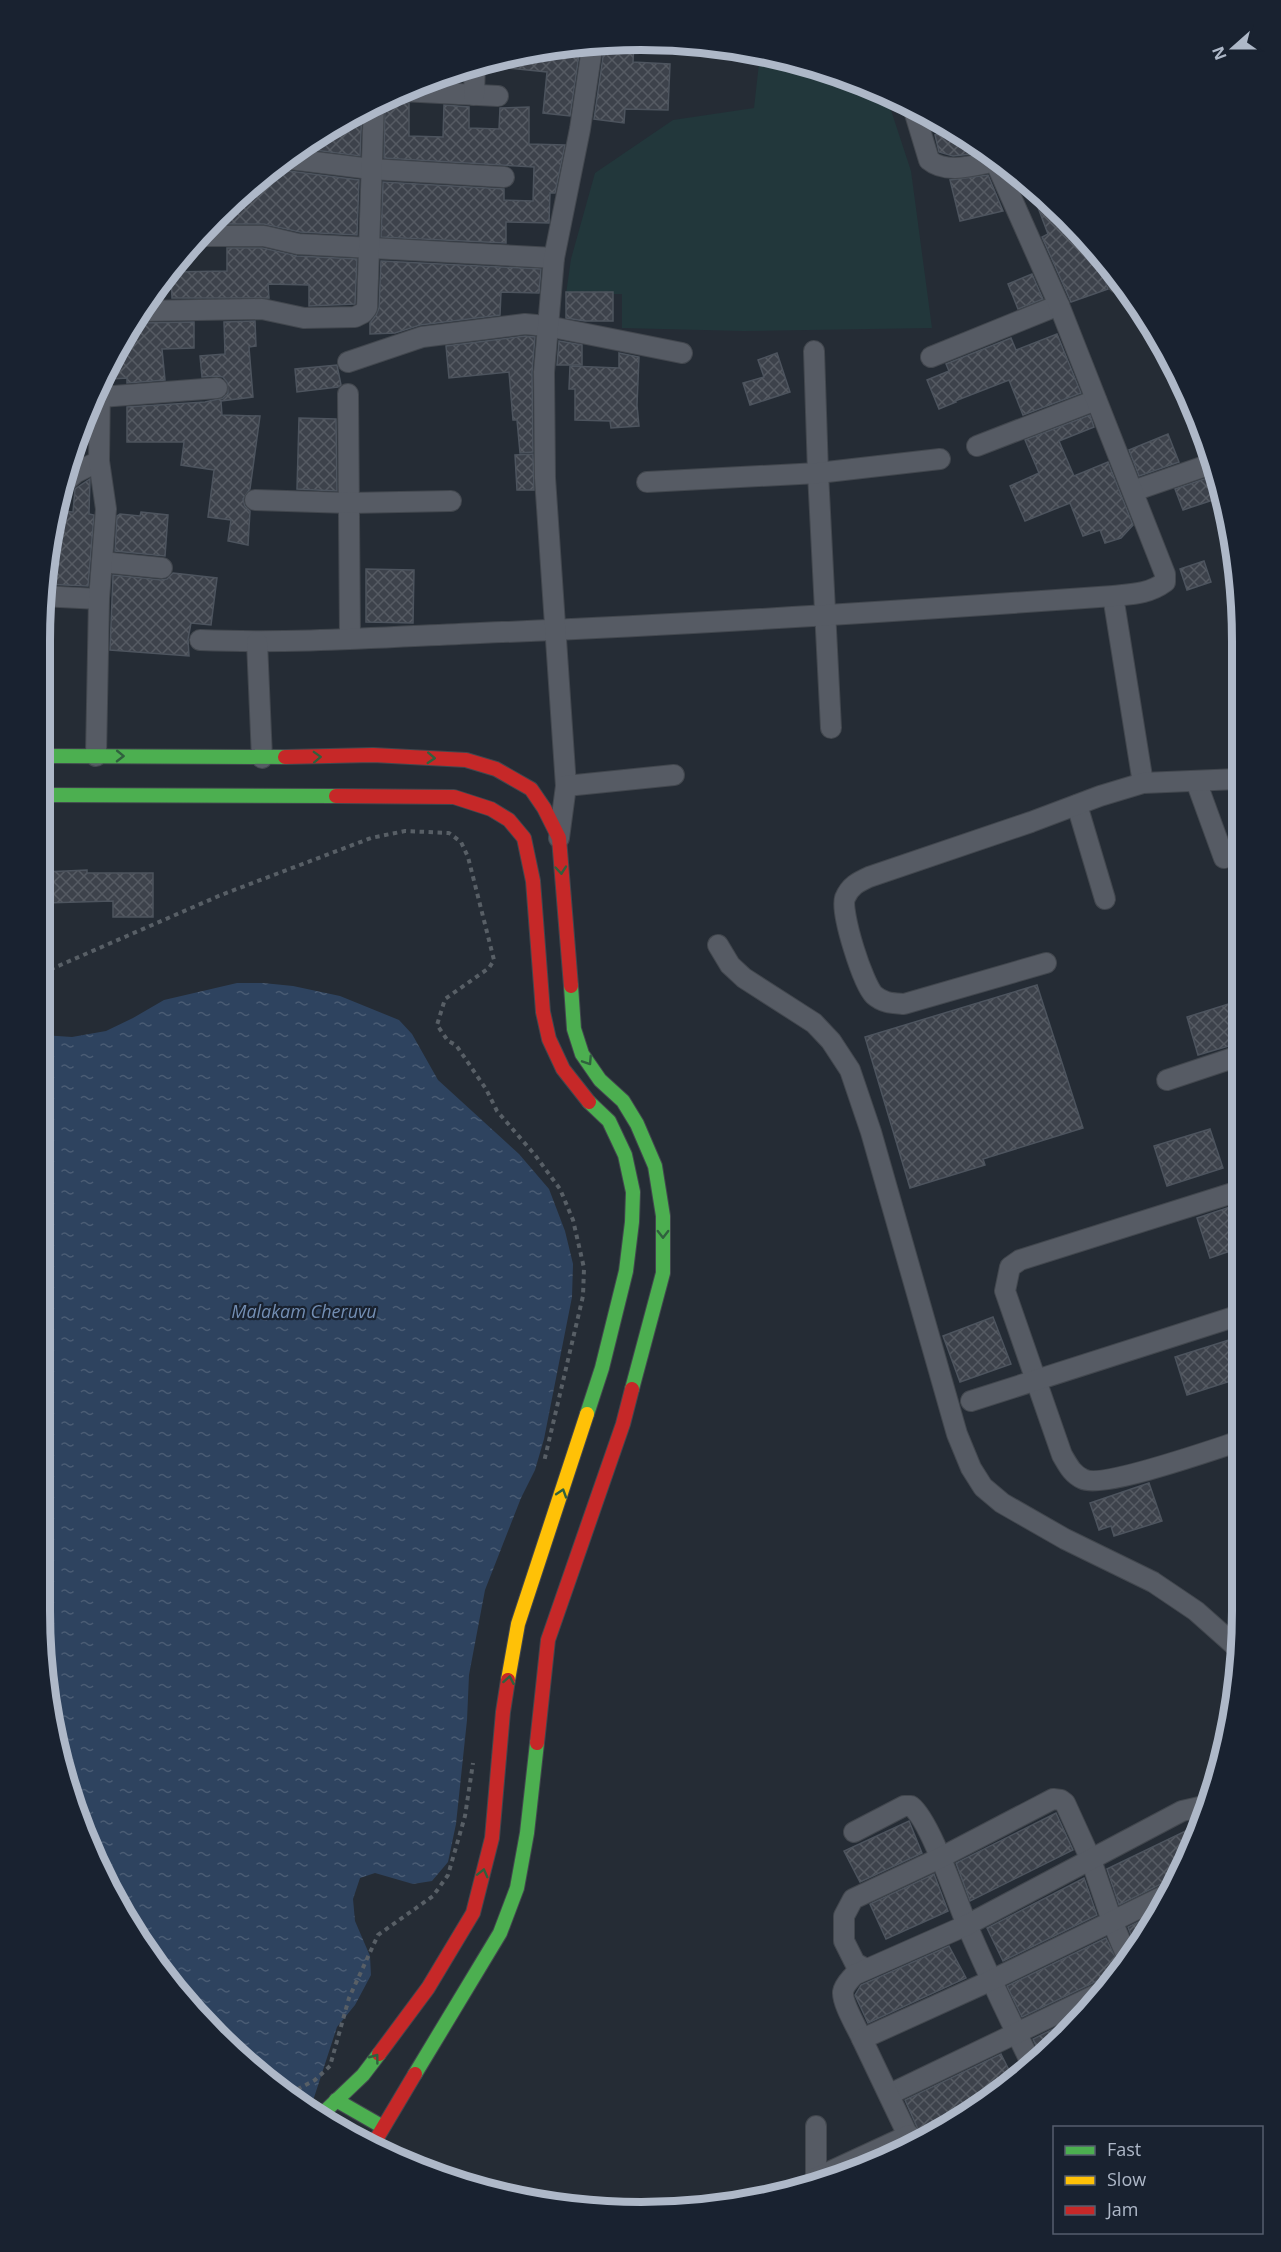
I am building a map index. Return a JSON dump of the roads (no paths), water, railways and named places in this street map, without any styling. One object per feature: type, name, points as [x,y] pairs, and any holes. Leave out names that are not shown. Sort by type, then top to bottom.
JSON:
[{"type":"street","points":[[325,2111],[363,2075],[428,1988],[517,1888],[527,1833],[548,1640],[623,1425],[663,1273],[663,1216],[655,1166],[637,1124],[623,1101],[600,1080],[582,1054],[574,1029],[559,838],[566,786],[545,478],[544,372],[554,258],[580,129],[591,52]]},
{"type":"street","points":[[474,95],[475,74]]},
{"type":"street","points":[[420,92],[498,96]]},
{"type":"street","points":[[150,311],[262,309],[304,318],[355,317],[363,313],[367,308],[373,113]]},
{"type":"street","points":[[916,118],[929,160],[936,166],[945,169],[987,162]]},
{"type":"street","points":[[297,160],[371,169],[504,177]]},
{"type":"street","points":[[200,640],[256,642],[825,616],[1113,596],[1156,589],[1165,582],[1166,574],[1059,305],[1000,172]]},
{"type":"street","points":[[210,236],[264,236],[298,244],[370,246],[554,258]]},
{"type":"street","points":[[931,357],[1059,305]]},
{"type":"street","points":[[348,362],[422,337],[525,324],[547,326],[682,353]]},
{"type":"street","points":[[814,351],[831,728]]},
{"type":"street","points":[[105,390],[217,388]]},
{"type":"street","points":[[348,394],[350,638]]},
{"type":"street","points":[[977,446],[1096,400]]},
{"type":"street","points":[[96,756],[99,599],[105,509],[99,461],[100,401]]},
{"type":"street","points":[[647,483],[818,473],[940,459]]},
{"type":"street","points":[[74,474],[99,461]]},
{"type":"street","points":[[1133,491],[1205,466]]},
{"type":"street","points":[[255,500],[349,503],[451,501]]},
{"type":"street","points":[[102,561],[162,568]]},
{"type":"street","points":[[1113,596],[1143,783]]},
{"type":"street","points":[[52,597],[99,599]]},
{"type":"street","points":[[256,642],[262,758]]},
{"type":"street","points":[[50,756],[262,758],[373,755],[466,760],[496,769],[531,789],[544,808],[559,838]]},
{"type":"street","points":[[566,786],[674,775]]},
{"type":"street","points":[[1046,963],[904,1004],[884,1002],[873,994],[866,982],[844,916],[844,900],[852,885],[868,877],[1143,783],[1232,779]]},
{"type":"street","points":[[1196,781],[1224,858]]},
{"type":"street","points":[[50,795],[454,797],[491,809],[509,820],[524,838],[533,881],[543,1012],[549,1039],[563,1069],[585,1098],[609,1121],[625,1155],[633,1192],[626,1271],[602,1368],[518,1624],[503,1712],[486,1923],[376,2140]]},
{"type":"street","points":[[1077,805],[1105,899]]},
{"type":"street","points":[[718,945],[730,964],[744,978],[814,1023],[831,1041],[850,1070],[871,1132],[957,1434],[971,1468],[983,1487],[1002,1503],[1065,1539],[1153,1582],[1196,1611],[1230,1642]]},
{"type":"street","points":[[549,1039],[574,1029]]},
{"type":"street","points":[[1167,1080],[1232,1058]]},
{"type":"street","points":[[625,1155],[647,1148]]},
{"type":"street","points":[[1232,1193],[1020,1260],[1010,1267],[1005,1291],[1062,1455],[1071,1471],[1085,1481],[1107,1480],[1232,1444]]},
{"type":"street","points":[[971,1401],[1232,1318]]},
{"type":"street","points":[[866,1969],[855,1962],[844,1941],[844,1916],[854,1899],[940,1858],[1053,1799],[1065,1803],[1091,1860],[1124,1950]]},
{"type":"street","points":[[854,1832],[904,1806],[911,1806],[918,1811],[967,1925],[1028,2057]]},
{"type":"street","points":[[910,2138],[846,2003],[843,1992],[847,1983],[866,1969],[967,1925],[1182,1811],[1198,1807]]},
{"type":"street","points":[[862,2039],[992,1980],[1156,1900]]},
{"type":"street","points":[[890,2094],[1086,2000]]},
{"type":"street","points":[[336,2100],[383,2127]]},
{"type":"street","points":[[816,2126],[816,2175]]},
{"type":"water","name":"Malakam Cheruvu","points":[[237,983],[263,983],[293,986],[340,996],[399,1020],[412,1034],[438,1080],[519,1154],[549,1189],[565,1231],[573,1264],[572,1297],[544,1439],[535,1470],[521,1498],[485,1590],[469,1675],[467,1720],[456,1824],[448,1862],[432,1881],[413,1884],[375,1873],[360,1878],[353,1899],[355,1921],[370,1956],[371,1975],[355,2005],[337,2027],[312,2103],[251,2056],[223,2029],[196,2001],[149,1940],[110,1873],[94,1838],[70,1764],[55,1689],[50,1612],[50,1036],[72,1037],[106,1031],[164,1000]]}]
